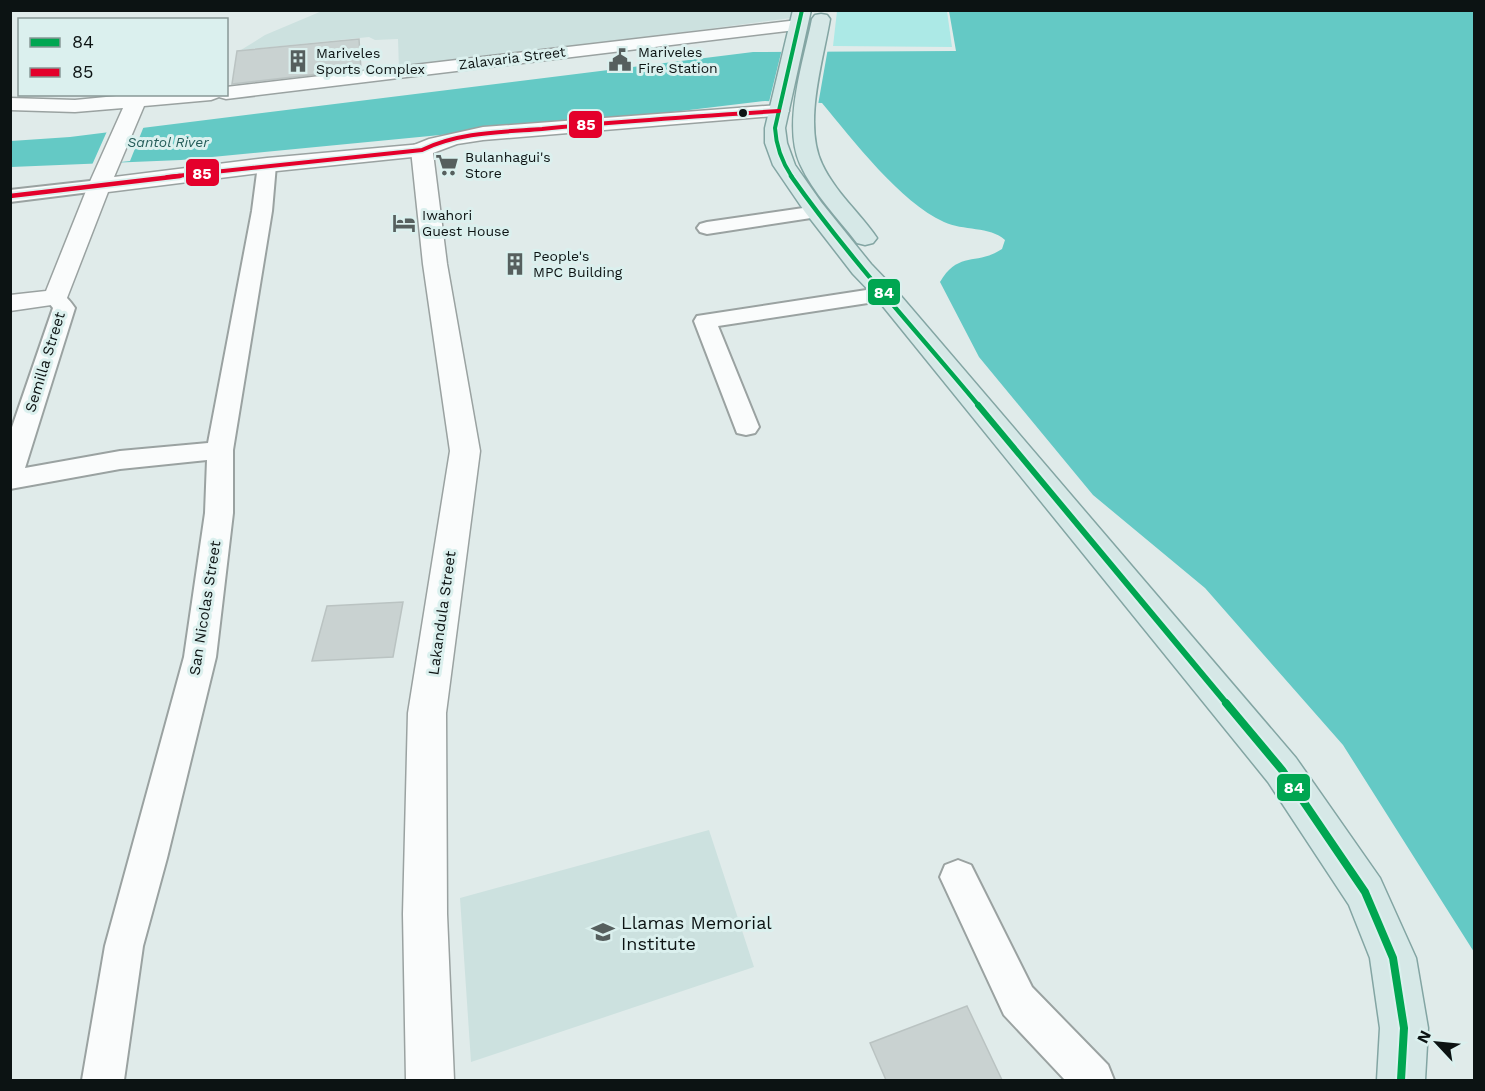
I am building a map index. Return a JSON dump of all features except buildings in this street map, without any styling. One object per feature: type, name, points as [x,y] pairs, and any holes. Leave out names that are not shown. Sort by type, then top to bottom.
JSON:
[{"type":"main road","points":[[822,10],[806,104],[803,140],[810,163],[884,265],[886,294]]},
{"type":"main road","points":[[798,26],[775,128],[776,143],[784,165],[817,212],[862,269],[886,294],[1282,770],[1365,892],[1393,957],[1404,1028],[1401,1080]]},
{"type":"street","name":"Zalavaria Street","points":[[228,93],[798,26]]},
{"type":"street","points":[[10,104],[75,106],[192,96]]},
{"type":"street","name":"Semilla Street","points":[[10,474],[64,308],[56,298],[99,186],[136,102]]},
{"type":"street","points":[[10,196],[267,165],[422,150],[454,138],[485,134],[780,107]]},
{"type":"street","name":"Lakandula Street","points":[[422,150],[435,264],[465,451],[427,713],[425,914],[430,1080]]},
{"type":"street","name":"San Nicolas Street","points":[[103,1080],[124,946],[200,657],[219,513],[220,450],[262,211],[267,165]]},
{"type":"street","points":[[707,228],[817,212]]},
{"type":"street","points":[[746,427],[705,321],[886,294]]},
{"type":"street","points":[[10,303],[56,298]]},
{"type":"street","points":[[10,480],[120,460],[220,450]]},
{"type":"street","points":[[958,877],[1018,1001],[1093,1080]]},
{"type":"shaded area","points":[[322,11],[793,11],[791,18],[399,70],[398,39],[375,40],[369,37],[241,50],[265,35]]},
{"type":"shaded area","points":[[837,11],[947,11],[952,47],[833,46]]},
{"type":"shaded area","name":"Llamas Memorial Institute","points":[[709,830],[754,967],[471,1062],[460,898]]},
{"type":"water","name":"Santol River","points":[[949,11],[1474,11],[1474,952],[1343,745],[1205,588],[1093,495],[979,357],[940,282],[947,272],[961,262],[984,257],[1002,249],[1005,240],[992,233],[951,225],[927,213],[878,169],[822,103],[765,101],[656,114],[181,160],[11,167],[11,141],[70,137],[753,52],[956,51]]},
{"type":"pier","points":[[828,48],[818,105],[769,102],[782,49]]},
{"type":"pier","points":[[144,126],[130,161],[92,165],[108,129]]},
{"type":"transit line","name":"84","points":[[802,10],[775,128],[776,143],[784,165],[813,207],[862,269],[886,294],[1282,770],[1365,892],[1393,958],[1404,1028],[1401,1080]]},
{"type":"transit line","name":"85","points":[[10,196],[267,165],[377,156],[422,150],[438,142],[485,134],[614,122],[779,111]]},
{"type":"place","name":"Mariveles Fire Station","points":[[620,60]]},
{"type":"place","name":"Mariveles Sports Complex","points":[[298,61]]},
{"type":"place","name":"Bulanhagui's Store","points":[[447,165]]},
{"type":"place","name":"Iwahori Guest House","points":[[404,223]]},
{"type":"place","name":"People's MPC Building","points":[[515,264]]},
{"type":"place","name":"Llamas Memorial Institute","points":[[603,932]]}]
